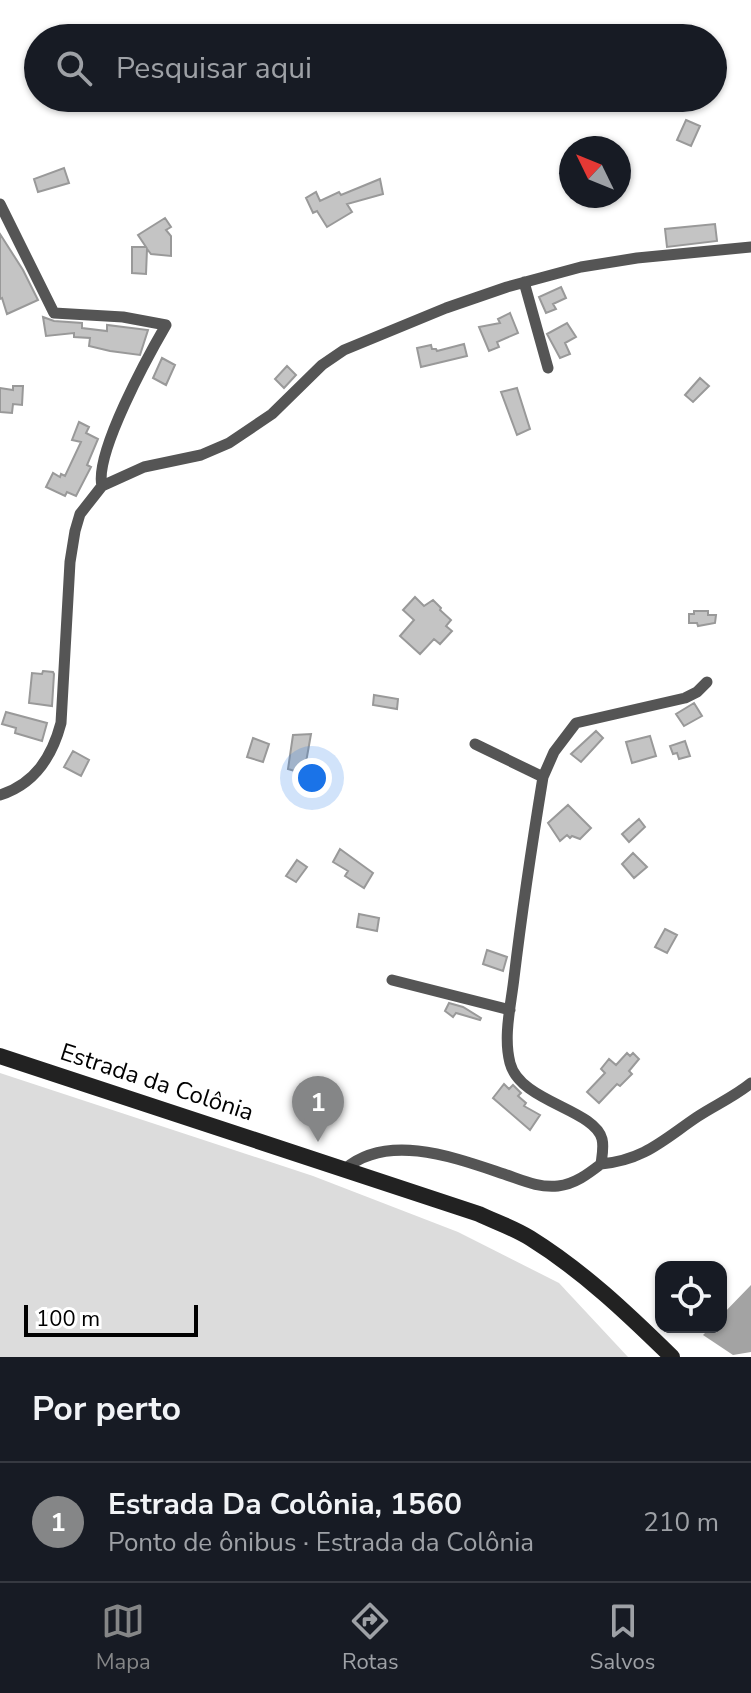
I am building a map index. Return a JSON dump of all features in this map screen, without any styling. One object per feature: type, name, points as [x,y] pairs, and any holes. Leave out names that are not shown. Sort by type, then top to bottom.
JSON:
[{"type":"main road","name":"Estrada da Colônia","points":[[0,1056],[479,1214],[527,1236],[567,1263],[616,1302],[672,1357]]},
{"type":"street","points":[[0,204],[54,313],[123,317],[166,325],[110,441],[99,476],[102,486]]},
{"type":"street","points":[[0,795],[22,786],[36,773],[57,738],[61,723],[69,572],[75,531],[80,514],[102,486],[129,472],[201,455],[229,443],[272,414],[322,365],[344,350],[446,308],[524,282],[601,262],[751,247]]},
{"type":"street","points":[[524,282],[548,368]]},
{"type":"street","points":[[601,1164],[602,1140],[599,1132],[580,1117],[540,1096],[512,1070],[508,1051],[510,1010],[543,777],[554,752],[576,723],[685,698],[707,682]]},
{"type":"street","points":[[475,744],[543,777]]},
{"type":"street","points":[[392,980],[510,1010]]},
{"type":"street","points":[[345,1169],[371,1153],[400,1149],[467,1163],[531,1184],[558,1186],[579,1180],[601,1164],[623,1162],[650,1151],[751,1083]]},
{"type":"shaded area","points":[[0,1073],[313,1176],[458,1232],[559,1283],[628,1357],[0,1357]]},
{"type":"shaded area","points":[[751,1285],[751,1352],[733,1355],[703,1335],[727,1333],[727,1310]]},
{"type":"building","points":[[686,120],[700,126],[691,146],[677,140]]},
{"type":"building","points":[[64,168],[69,183],[38,192],[34,179]]},
{"type":"building","points":[[380,179],[383,194],[347,204],[352,212],[327,227],[317,211],[313,213],[306,198],[316,192],[320,201]]},
{"type":"building","points":[[165,218],[171,227],[166,230],[171,236],[171,256],[151,254],[147,249],[146,274],[132,273],[132,247],[146,247],[138,235]]},
{"type":"building","points":[[715,224],[717,241],[667,247],[665,229]]},
{"type":"building","points":[[0,234],[38,300],[7,314],[0,299]]},
{"type":"building","points":[[561,287],[566,298],[553,304],[556,309],[546,313],[539,297]]},
{"type":"building","points":[[510,313],[518,333],[497,342],[499,347],[489,351],[479,327],[500,323],[498,319]]},
{"type":"building","points":[[43,317],[82,323],[82,328],[107,331],[107,325],[148,330],[140,355],[89,346],[90,338],[74,337],[74,333],[46,336]]},
{"type":"building","points":[[567,323],[576,337],[565,343],[570,354],[560,358],[547,334]]},
{"type":"building","points":[[464,344],[467,356],[421,367],[417,348],[431,345],[437,351]]},
{"type":"building","points":[[162,358],[175,365],[166,385],[153,378]]},
{"type":"building","points":[[287,366],[296,375],[284,388],[275,379]]},
{"type":"building","points":[[700,378],[709,386],[693,402],[685,395]]},
{"type":"building","points":[[13,386],[23,386],[22,405],[13,404],[12,413],[0,412],[0,388],[13,390]]},
{"type":"building","points":[[517,388],[530,429],[517,435],[501,392]]},
{"type":"building","points":[[79,422],[89,427],[86,433],[98,439],[87,465],[91,467],[76,496],[67,492],[65,496],[46,487],[53,473],[65,476],[81,442],[72,440]]},
{"type":"building","points":[[415,597],[424,606],[433,600],[451,620],[446,626],[452,631],[440,644],[434,639],[420,654],[400,636],[414,620],[403,610]]},
{"type":"building","points":[[694,611],[708,611],[708,615],[716,615],[715,623],[698,626],[697,623],[689,623],[689,614],[694,614]]},
{"type":"building","points":[[43,671],[54,674],[52,706],[29,703],[32,673],[42,674]]},
{"type":"building","points":[[374,695],[398,699],[397,709],[373,705]]},
{"type":"building","points":[[694,703],[702,716],[684,726],[676,714]]},
{"type":"building","points":[[6,712],[47,723],[42,741],[15,733],[16,728],[2,724]]},
{"type":"building","points":[[596,731],[603,738],[581,762],[571,754]]},
{"type":"building","points":[[311,734],[305,768],[299,767],[298,772],[288,769],[293,735]]},
{"type":"building","points":[[650,736],[656,756],[632,763],[626,742]]},
{"type":"building","points":[[253,738],[269,744],[263,762],[247,757]]},
{"type":"building","points":[[685,741],[690,756],[679,759],[670,746]]},
{"type":"building","points":[[73,751],[89,760],[81,776],[64,767]]},
{"type":"building","points":[[568,805],[591,828],[580,839],[567,835],[560,841],[548,823]]},
{"type":"building","points":[[639,819],[645,827],[629,842],[622,834]]},
{"type":"building","points":[[340,849],[373,873],[364,888],[345,876],[348,871],[333,862]]},
{"type":"building","points":[[633,853],[647,867],[634,878],[622,864]]},
{"type":"building","points":[[297,860],[307,867],[296,882],[286,876]]},
{"type":"building","points":[[359,914],[379,918],[377,931],[357,927]]},
{"type":"building","points":[[665,929],[677,935],[667,953],[655,947]]},
{"type":"building","points":[[487,950],[507,957],[503,971],[483,964]]},
{"type":"building","points":[[449,1003],[463,1007],[480,1020],[456,1013],[453,1017],[445,1011]]},
{"type":"building","points":[[627,1053],[630,1056],[633,1053],[639,1059],[629,1071],[632,1074],[599,1103],[587,1092],[605,1073],[601,1069],[609,1059],[616,1065]]},
{"type":"building","points":[[504,1084],[509,1089],[513,1085],[521,1093],[518,1096],[526,1103],[524,1106],[540,1115],[530,1130],[493,1098]]},
{"type":"place","name":"Estrada Da Colônia, 1560","points":[[318,1142]]}]
